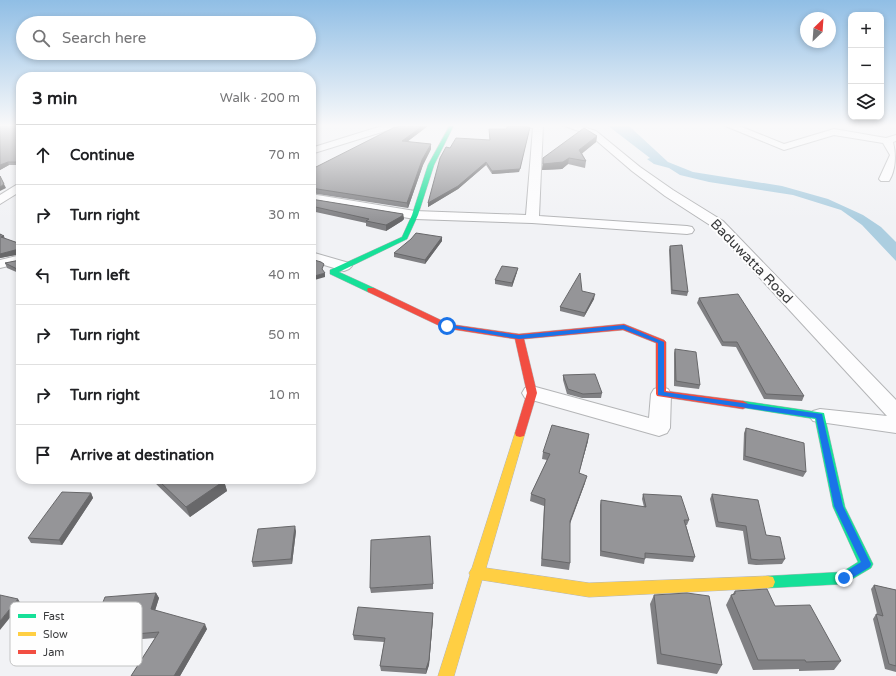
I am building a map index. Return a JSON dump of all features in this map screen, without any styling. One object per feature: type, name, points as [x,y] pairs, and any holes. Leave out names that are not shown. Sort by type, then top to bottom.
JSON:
[{"type":"street","points":[[435,157],[431,165],[416,214],[405,238],[333,272],[447,326],[519,337],[624,327],[661,342],[661,394],[659,428],[532,393]]},
{"type":"street","points":[[532,219],[536,157]]},
{"type":"street","name":"Baduwatta Road","points":[[623,157],[669,193],[700,211],[718,224],[896,412]]},
{"type":"street","points":[[885,179],[894,157]]},
{"type":"street","points":[[0,200],[16,189]]},
{"type":"street","points":[[316,199],[416,214],[532,219],[686,230]]},
{"type":"street","points":[[316,258],[344,266]]},
{"type":"street","points":[[0,264],[16,261]]},
{"type":"street","points":[[446,676],[476,573],[532,393],[519,337]]},
{"type":"street","points":[[661,394],[896,425]]},
{"type":"street","points":[[476,573],[589,590],[844,578],[866,564],[839,506],[820,416]]},
{"type":"water","points":[[648,157],[662,157],[668,162],[693,172],[782,186],[828,199],[863,215],[881,227],[896,242],[896,261],[862,225],[841,210],[793,195],[709,182],[680,175],[669,168],[654,164],[647,159],[650,158]]},
{"type":"building","points":[[0,157],[16,157],[16,162],[8,162],[0,165]]},
{"type":"building","points":[[337,157],[424,157],[407,203],[316,189],[316,167]]},
{"type":"building","points":[[441,157],[523,157],[520,169],[492,171],[486,162],[458,186],[428,203]]},
{"type":"building","points":[[545,157],[583,157],[586,161],[569,158],[563,162],[543,164],[543,158]]},
{"type":"building","points":[[0,176],[4,184],[0,187]]},
{"type":"building","points":[[316,200],[403,214],[386,225],[366,221],[369,219],[316,207]]},
{"type":"building","points":[[416,233],[442,237],[425,260],[394,253],[411,239]]},
{"type":"building","points":[[0,234],[4,236],[1,237],[16,242],[16,250],[0,254]]},
{"type":"building","points":[[682,245],[688,292],[672,290],[670,246]]},
{"type":"building","points":[[316,260],[324,264],[322,269],[325,273],[316,276]]},
{"type":"building","points":[[16,261],[16,268],[5,263]]},
{"type":"building","points":[[502,266],[518,268],[512,283],[495,280]]},
{"type":"building","points":[[580,273],[582,291],[595,294],[585,313],[560,307]]},
{"type":"building","points":[[738,294],[804,396],[766,394],[737,342],[723,342],[699,298]]},
{"type":"building","points":[[675,349],[696,352],[700,385],[676,381]]},
{"type":"building","points":[[595,374],[602,393],[583,394],[568,389],[563,375]]},
{"type":"building","points":[[552,425],[589,434],[579,473],[587,476],[570,521],[570,563],[542,559],[545,499],[531,494],[550,454],[543,452]]},
{"type":"building","points":[[746,428],[804,443],[806,472],[745,456]]},
{"type":"building","points":[[162,484],[220,484],[186,507]]},
{"type":"building","points":[[62,492],[91,493],[59,540],[28,538]]},
{"type":"building","points":[[643,494],[681,496],[689,520],[684,520],[695,557],[645,553],[645,559],[601,551],[601,500],[646,507]]},
{"type":"building","points":[[712,494],[758,500],[766,535],[780,537],[785,559],[751,559],[746,526],[718,522]]},
{"type":"building","points":[[295,526],[291,559],[252,562],[258,529]]},
{"type":"building","points":[[430,536],[433,584],[370,588],[371,540]]},
{"type":"building","points":[[874,585],[896,590],[896,666],[889,664],[876,614],[883,616]]},
{"type":"building","points":[[767,589],[775,606],[810,605],[841,661],[806,662],[805,660],[758,660],[731,595],[735,594],[735,591]]},
{"type":"building","points":[[156,593],[151,609],[205,624],[174,676],[131,676],[137,666],[142,666],[142,659],[159,632],[142,633],[142,602],[103,602],[105,597]]},
{"type":"building","points":[[687,593],[709,596],[722,665],[661,654],[654,595]]},
{"type":"building","points":[[0,595],[18,599],[16,602],[10,602],[10,609],[0,621]]},
{"type":"building","points":[[358,607],[433,613],[429,660],[426,669],[380,666],[385,638],[353,635]]},
{"type":"traffic: fast","points":[[371,290],[333,272],[405,238],[415,215],[431,165],[435,157]]},
{"type":"traffic: fast","points":[[743,405],[820,416],[839,507],[866,564],[844,578],[768,582]]},
{"type":"traffic: slow","points":[[446,676],[520,433]]},
{"type":"traffic: slow","points":[[476,573],[589,590],[768,582]]},
{"type":"traffic: jam","points":[[371,290],[447,326],[519,337],[532,393],[520,433]]},
{"type":"traffic: jam","points":[[519,337],[624,327],[661,342],[661,394],[743,405]]},
{"type":"route","points":[[447,326],[519,337],[624,327],[661,342],[661,394],[820,416],[839,506],[866,564],[844,578]]}]
